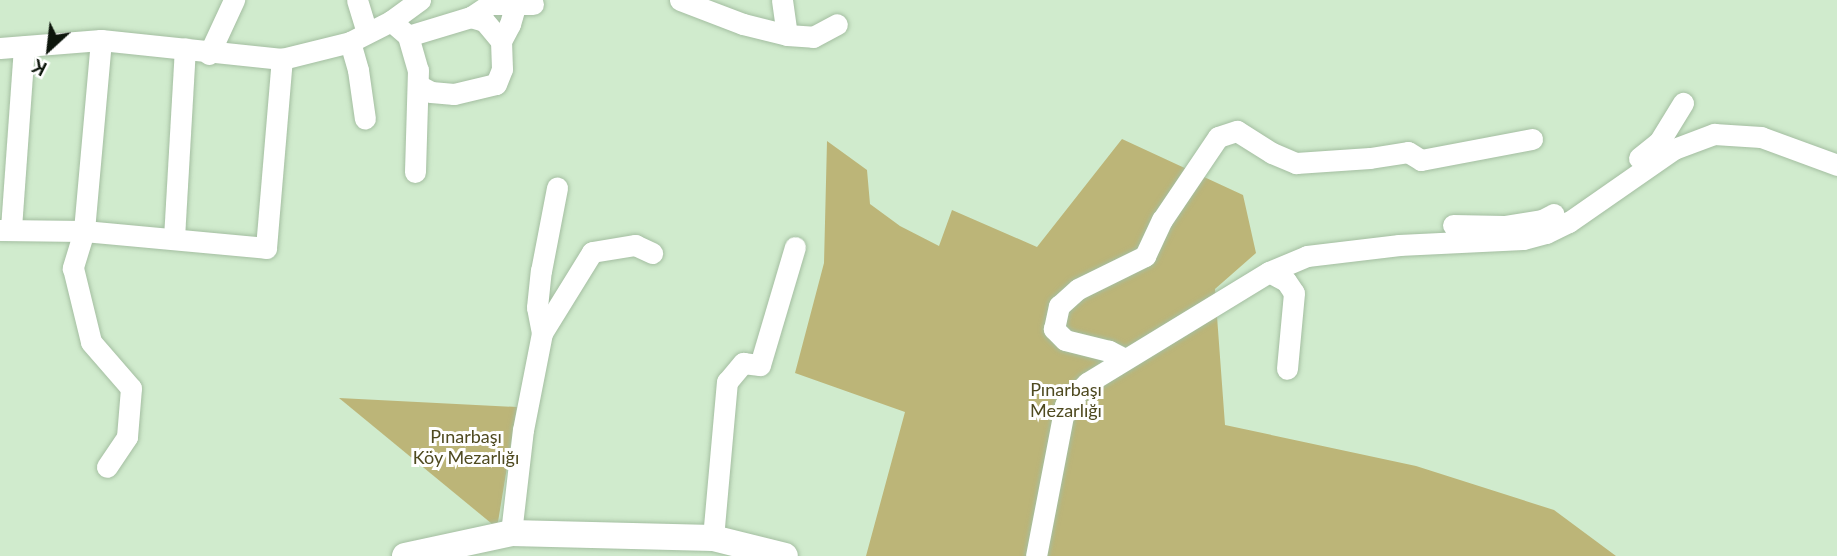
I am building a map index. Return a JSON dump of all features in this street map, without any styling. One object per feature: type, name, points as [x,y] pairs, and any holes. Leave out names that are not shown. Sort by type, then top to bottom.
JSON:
[{"type":"main road","points":[[410,556],[511,533],[713,538],[785,556]]},
{"type":"street","points":[[209,54],[234,0]]},
{"type":"street","points":[[357,0],[358,70],[365,119]]},
{"type":"street","points":[[0,48],[102,40],[185,48],[209,54],[282,59],[358,37],[391,21],[420,0]]},
{"type":"street","points":[[680,0],[743,24],[787,34],[813,37],[837,24]]},
{"type":"street","points":[[782,0],[787,34]]},
{"type":"street","points":[[408,36],[471,17],[491,4],[524,4],[501,41],[502,69],[496,84],[454,94],[431,92],[418,85]]},
{"type":"street","points":[[471,17],[484,22],[501,41]]},
{"type":"street","points":[[391,21],[408,36],[418,70],[415,172]]},
{"type":"street","points":[[102,40],[84,231],[73,268],[91,342],[131,388],[127,437],[107,467]]},
{"type":"street","points":[[24,46],[5,229],[84,231],[266,248],[282,59]]},
{"type":"street","points":[[174,238],[185,48]]},
{"type":"street","points":[[1453,225],[1504,226],[1542,220],[1559,211],[1627,168],[1659,142],[1683,103]]},
{"type":"street","points":[[1125,359],[1109,351],[1065,340],[1054,329],[1059,306],[1078,289],[1145,256],[1162,220],[1218,137],[1237,131],[1272,153],[1296,163],[1370,158],[1408,152],[1421,160],[1532,139]]},
{"type":"street","points":[[1036,556],[1065,404],[1087,383],[1269,272],[1307,256],[1399,245],[1523,239],[1546,233],[1569,222],[1674,149],[1714,134],[1760,137],[1837,165]]},
{"type":"street","points":[[511,533],[523,430],[542,333],[538,295],[557,188]]},
{"type":"street","points":[[542,333],[592,252],[635,245],[652,253]]},
{"type":"street","points":[[713,538],[727,382],[743,363],[760,365],[795,247]]},
{"type":"street","points":[[1269,272],[1286,281],[1294,293],[1287,369]]},
{"type":"green space","name":"Pınarbaşı Mezarlığı","points":[[1122,139],[1243,195],[1256,253],[1215,289],[1225,425],[1416,466],[1554,510],[1616,556],[866,556],[905,412],[795,373],[824,263],[827,141],[867,170],[870,204],[900,226],[939,246],[952,210],[1037,247]]},
{"type":"green space","name":"Pınarbaşı Köy Mezarlığı","points":[[339,398],[517,407],[497,528]]}]
